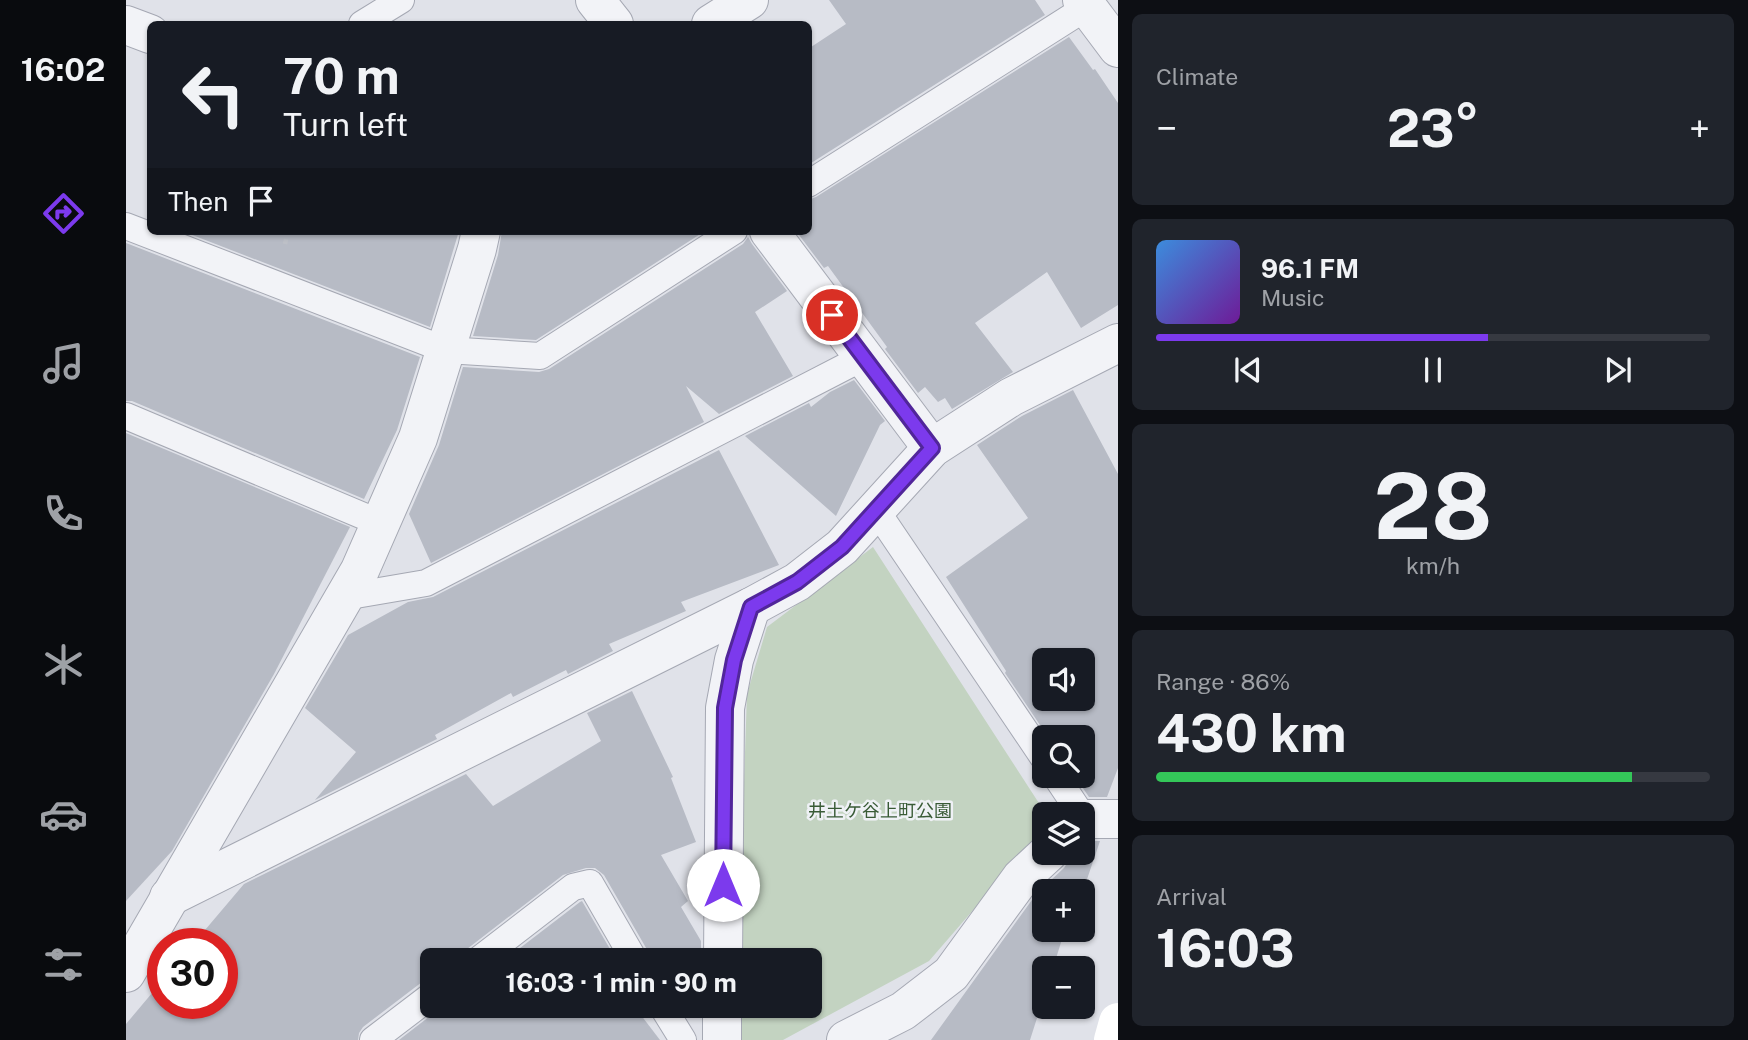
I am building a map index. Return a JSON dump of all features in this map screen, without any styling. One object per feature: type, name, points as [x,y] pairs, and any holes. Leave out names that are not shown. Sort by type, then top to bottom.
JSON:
[{"type":"main road","points":[[1113,1040],[1118,1022]]},
{"type":"street","points":[[595,0],[612,21]]},
{"type":"street","points":[[716,21],[749,0]]},
{"type":"street","points":[[1084,2],[1118,48]]},
{"type":"street","points":[[126,25],[147,33]]},
{"type":"street","points":[[126,972],[360,570],[418,438],[480,235]]},
{"type":"street","points":[[772,235],[932,448]]},
{"type":"street","points":[[169,897],[797,582],[842,547],[932,448],[1011,397],[1118,342]]},
{"type":"street","points":[[723,948],[725,708],[734,660],[751,607]]},
{"type":"street","points":[[846,1040],[903,1011],[951,974],[1021,878],[1035,865]]},
{"type":"street","points":[[722,1018],[722,1040]]},
{"type":"lane","points":[[367,21],[401,0]]},
{"type":"lane","points":[[812,181],[1084,2]]},
{"type":"lane","points":[[126,226],[147,234]]},
{"type":"lane","points":[[149,235],[446,349],[540,355],[728,235]]},
{"type":"lane","points":[[344,597],[426,583],[864,357]]},
{"type":"lane","points":[[126,416],[380,523]]},
{"type":"lane","points":[[876,510],[1032,741]]},
{"type":"lane","points":[[1066,788],[1077,802]]},
{"type":"lane","points":[[494,948],[573,887],[590,883],[628,948]]},
{"type":"lane","points":[[373,1040],[420,1004]]},
{"type":"lane","points":[[669,1018],[683,1040]]},
{"type":"green space","name":"井土ケ谷上町公園","points":[[873,547],[1038,802],[1032,802],[1032,842],[929,961],[783,1040],[735,1040],[736,1018],[822,1018],[822,948],[738,948],[747,694],[767,627]]},
{"type":"building","points":[[829,0],[1035,0],[1045,15],[812,162],[812,46],[846,24]]},
{"type":"building","points":[[1069,37],[1118,103],[1118,305],[1081,328],[1047,272],[975,323],[1013,372],[952,409],[945,398],[938,402],[925,387],[918,393],[828,266],[824,268],[799,235],[812,235],[812,198]]},
{"type":"building","points":[[192,235],[458,235],[430,327]]},
{"type":"building","points":[[501,235],[699,235],[536,340],[473,336],[498,255]]},
{"type":"building","points":[[748,237],[787,291],[755,312],[793,376],[719,414],[686,386],[704,422],[431,563],[409,514],[439,445],[463,367],[539,372],[549,369],[743,244]]},
{"type":"building","points":[[126,243],[420,357],[397,430],[364,499],[132,401],[126,401]]},
{"type":"building","points":[[854,380],[885,421],[880,425],[836,516],[745,436],[809,403],[811,407],[830,392]]},
{"type":"building","points":[[1073,390],[1118,474],[1118,768],[1107,797],[1089,797],[1083,788],[1095,788],[1095,725],[1040,725],[946,577],[1028,518],[977,445],[1022,416]]},
{"type":"building","points":[[126,433],[350,527],[274,674],[172,851],[126,901]]},
{"type":"building","points":[[719,450],[779,565],[681,602],[686,611],[609,644],[613,651],[568,674],[566,670],[513,697],[511,693],[435,735],[437,739],[315,800],[356,752],[305,708],[348,635],[408,602],[433,597]]},
{"type":"building","points":[[632,691],[673,777],[671,778],[696,842],[661,855],[688,901],[681,907],[701,941],[701,948],[646,948],[604,875],[595,868],[586,868],[563,875],[468,948],[420,948],[420,984],[363,1027],[358,1040],[126,1040],[126,1024],[147,999],[147,1019],[238,1019],[238,928],[207,928],[244,884],[466,774],[493,806],[601,741],[587,713]]},
{"type":"building","points":[[1095,841],[1100,841],[1095,856]]},
{"type":"building","points":[[1066,865],[1092,865],[1087,879],[1052,879]]},
{"type":"building","points":[[1032,900],[1032,942],[1061,942],[1057,956],[1032,956],[1032,1019],[1037,1019],[1030,1040],[931,1040]]},
{"type":"building","points":[[582,901],[609,948],[520,948]]},
{"type":"building","points":[[427,1018],[643,1018],[660,1040],[399,1040]]},
{"type":"route","points":[[723,885],[725,708],[734,660],[751,607],[797,582],[842,547],[932,448],[832,315]]}]
